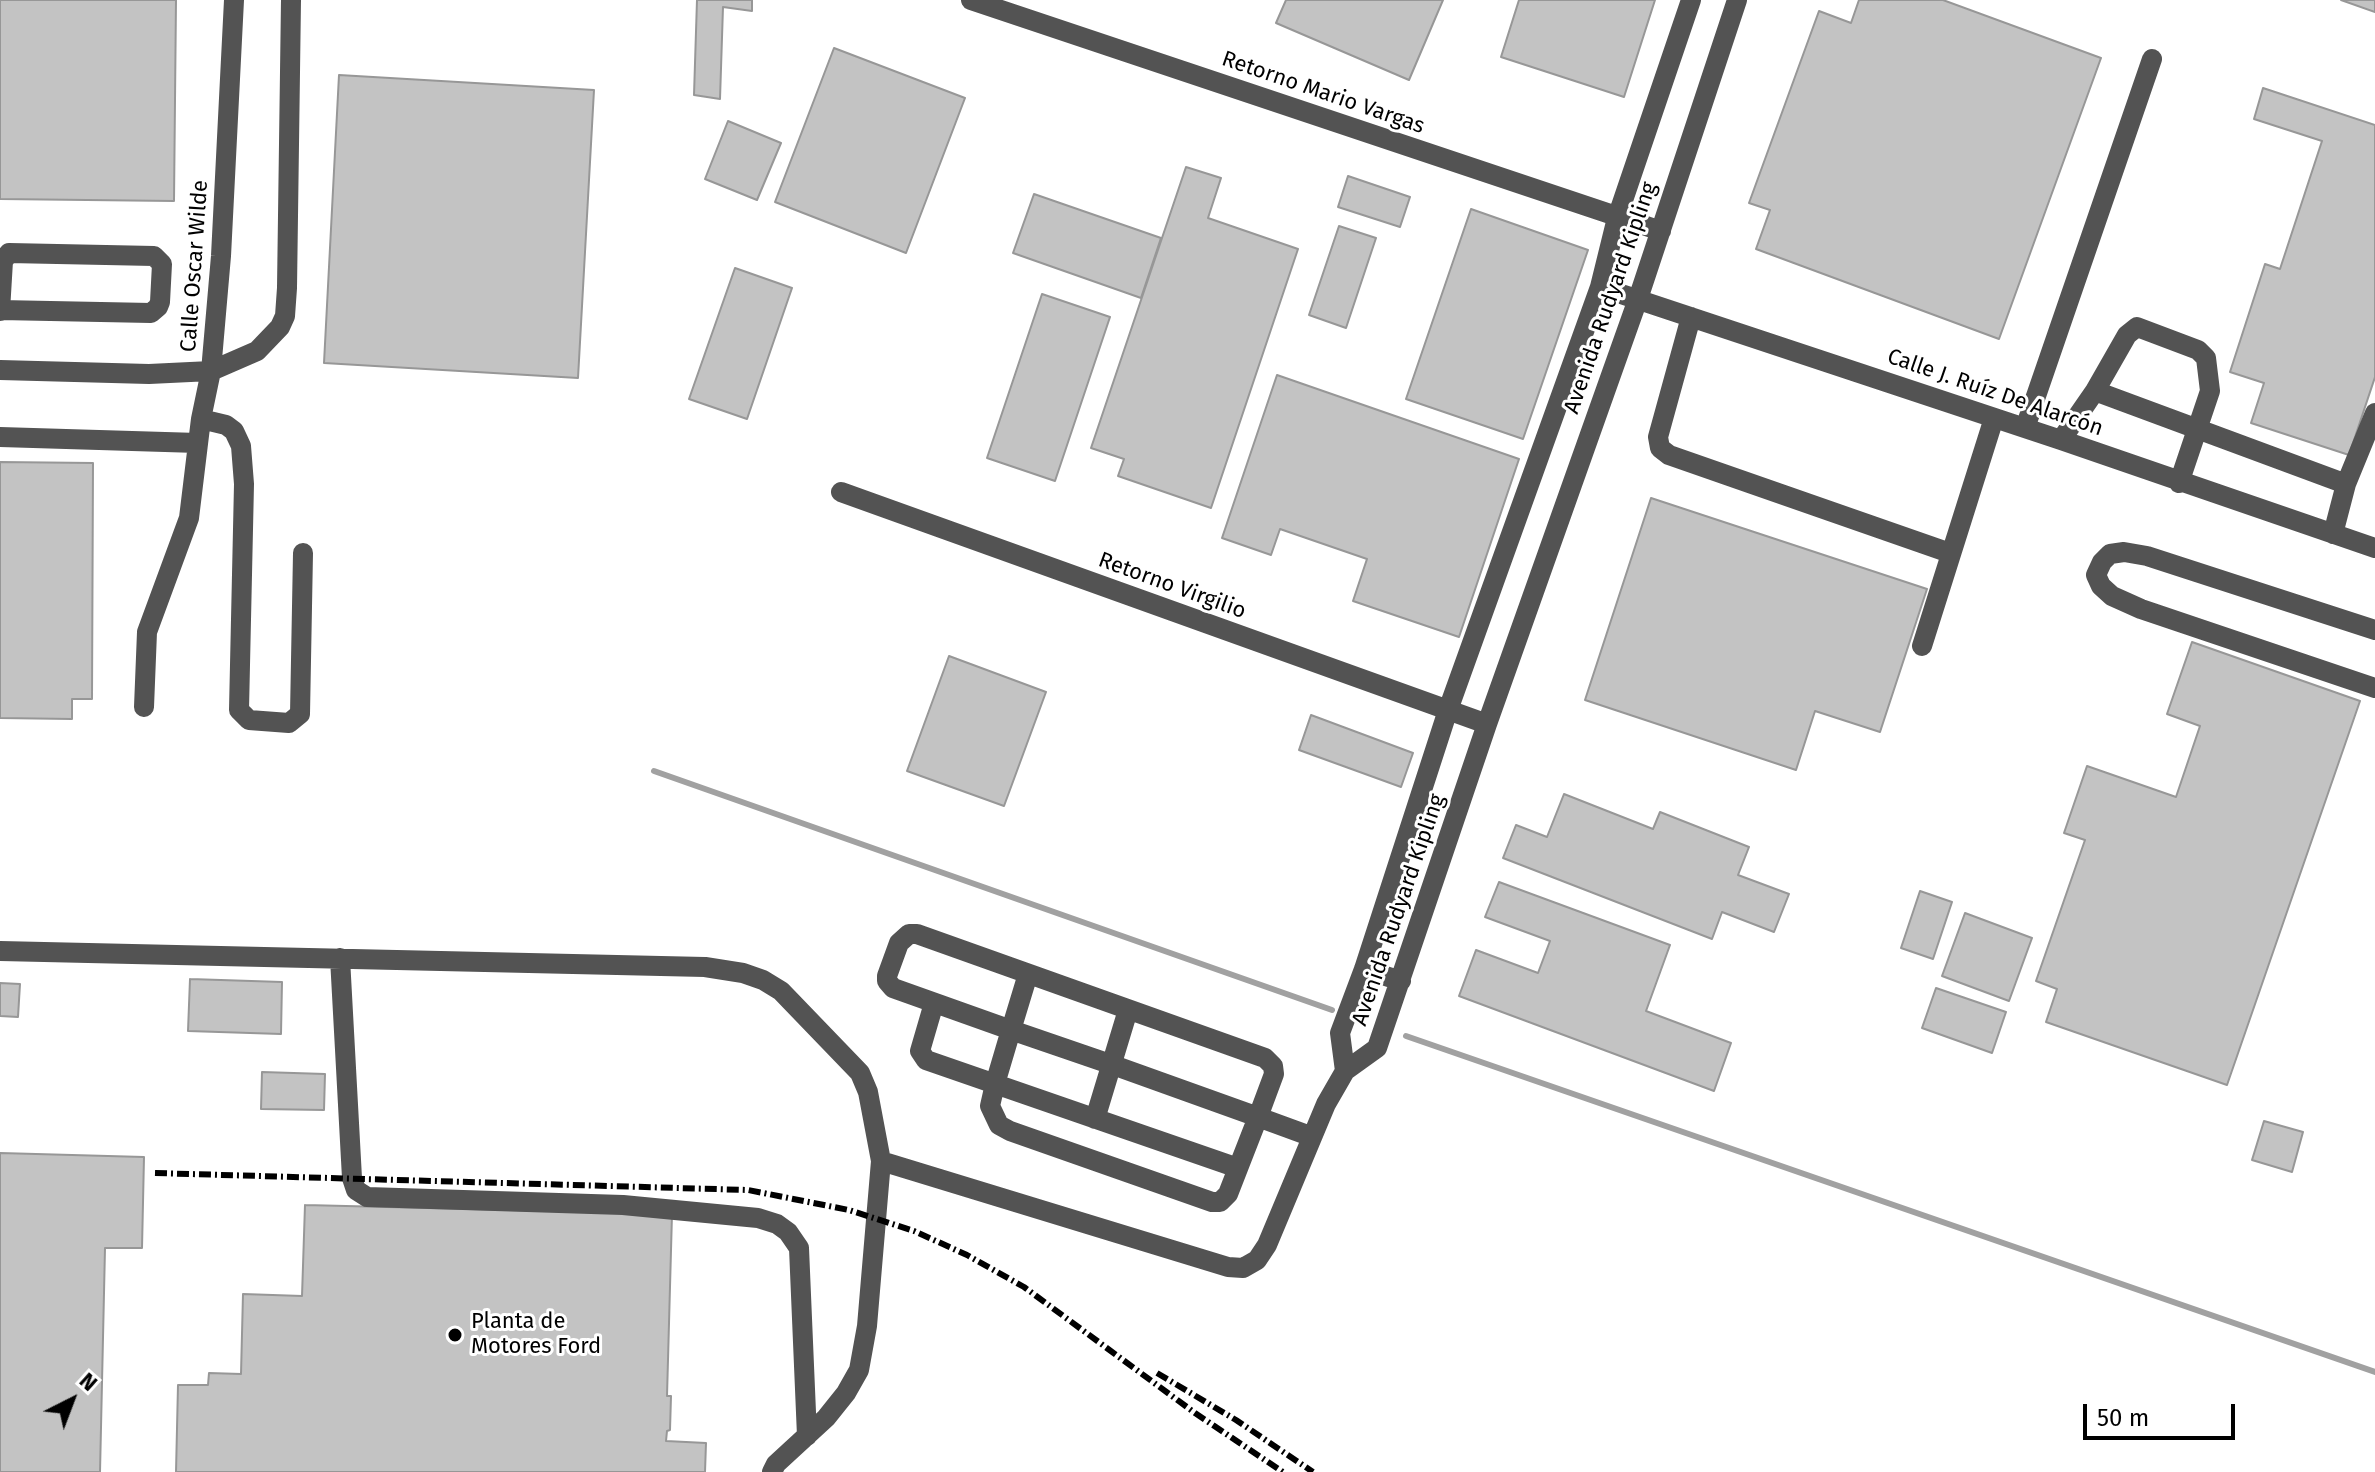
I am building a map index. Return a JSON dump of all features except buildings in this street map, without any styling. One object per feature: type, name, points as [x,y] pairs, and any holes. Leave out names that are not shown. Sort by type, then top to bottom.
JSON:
[{"type":"street","name":"Calle Oscar Wilde","points":[[0,370],[149,374],[211,371],[221,256],[234,0]]},
{"type":"street","points":[[144,707],[147,632],[189,518],[201,419],[211,371],[257,351],[280,327],[285,316],[291,0]]},
{"type":"street","name":"Retorno Mario Vargas","points":[[971,0],[995,4],[1661,231]]},
{"type":"street","name":"Avenida Rudyard Kipling","points":[[1691,0],[1617,218],[1600,287],[1448,710],[1364,969],[1340,1033],[1345,1071],[1377,1048],[1487,724],[1638,299],[1737,0]]},
{"type":"street","points":[[2025,428],[2152,59]]},
{"type":"street","points":[[9,253],[154,256],[162,264],[160,302],[151,313],[0,310],[3,261],[9,253]]},
{"type":"street","name":"Calle J. Ruíz De Alarcón","points":[[1600,287],[2375,548]]},
{"type":"street","points":[[1691,317],[1658,437],[1660,448],[1669,455],[1950,553]]},
{"type":"street","points":[[2061,440],[2095,391],[2127,335],[2137,327],[2204,354],[2210,391],[2179,483]]},
{"type":"street","points":[[2095,391],[2346,484]]},
{"type":"street","points":[[2333,534],[2346,484],[2375,413]]},
{"type":"street","points":[[1922,646],[1994,418]]},
{"type":"street","points":[[201,419],[226,425],[234,431],[241,446],[244,484],[239,710],[249,720],[289,723],[300,714],[303,553]]},
{"type":"street","points":[[0,437],[198,443]]},
{"type":"street","name":"Retorno Virgilio","points":[[841,492],[1487,724]]},
{"type":"street","points":[[2375,630],[2147,556],[2124,552],[2110,554],[2096,575],[2101,586],[2112,596],[2157,616],[2375,688]]},
{"type":"street","points":[[1028,974],[1011,1030],[995,1084],[990,1106],[999,1125],[1212,1202],[1220,1202],[1228,1194],[1258,1117],[1274,1074],[1270,1061],[917,934],[909,934],[899,943],[887,981],[893,988],[1011,1030],[1113,1065],[1258,1117],[1310,1136]]},
{"type":"street","points":[[0,951],[705,967],[735,971],[763,980],[781,991],[860,1073],[868,1092],[881,1161],[867,1326],[859,1370],[826,1418],[776,1464],[772,1472]]},
{"type":"street","points":[[340,958],[352,1178],[356,1190],[367,1197],[623,1205],[758,1218],[777,1224],[788,1232],[799,1248],[807,1436]]},
{"type":"street","points":[[1364,969],[1401,981]]},
{"type":"street","points":[[934,1003],[920,1051],[922,1057],[1238,1168]]},
{"type":"street","points":[[1095,1119],[1128,1010]]},
{"type":"street","points":[[881,1161],[1228,1267],[1243,1268],[1257,1260],[1267,1245],[1310,1136],[1345,1071]]},
{"type":"waterway","points":[[654,771],[1332,1010]]},
{"type":"waterway","points":[[1406,1036],[2375,1372]]},
{"type":"railway","points":[[155,1173],[748,1190],[849,1210],[914,1231],[967,1255],[1024,1287],[1195,1413],[1283,1472]]},
{"type":"railway","points":[[1157,1373],[1236,1420],[1313,1472]]},
{"type":"place","name":"Planta de Motores Ford","points":[[455,1335]]}]
